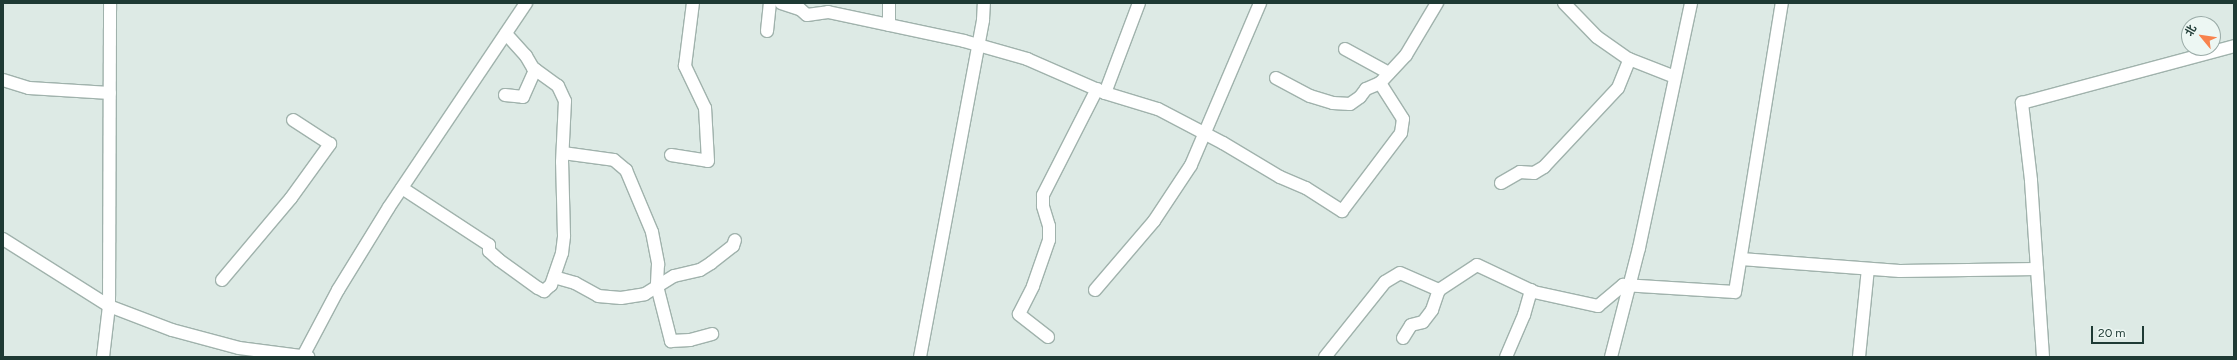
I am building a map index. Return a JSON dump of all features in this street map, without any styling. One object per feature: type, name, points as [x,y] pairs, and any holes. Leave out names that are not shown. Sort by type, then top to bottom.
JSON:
[{"type":"street","points":[[103,357],[109,306],[110,3]]},
{"type":"street","points":[[3,239],[109,306],[172,330],[239,348],[305,356],[338,290],[402,188],[526,3]]},
{"type":"street","points":[[671,155],[708,161],[705,108],[685,66],[693,3]]},
{"type":"street","points":[[767,31],[770,3]]},
{"type":"street","points":[[781,3],[800,9],[807,14],[828,12],[964,41],[978,47],[1027,59],[1101,91],[1158,110],[1206,134],[1280,177],[1306,188],[1342,211],[1402,133],[1403,119],[1380,83]]},
{"type":"street","points":[[889,3],[889,25]]},
{"type":"street","points":[[920,357],[978,47],[984,3]]},
{"type":"street","points":[[1048,337],[1019,314],[1033,286],[1049,240],[1049,226],[1042,206],[1043,195],[1101,91],[1139,3]]},
{"type":"street","points":[[1095,290],[1154,221],[1191,165],[1206,134],[1260,3]]},
{"type":"street","points":[[1276,78],[1310,96],[1350,104],[1360,97],[1366,89],[1380,83],[1406,56],[1437,3]]},
{"type":"street","points":[[1564,3],[1597,37],[1630,59],[1675,77]]},
{"type":"street","points":[[1611,357],[1629,287],[1691,3]]},
{"type":"street","points":[[1403,338],[1411,325],[1423,322],[1432,310],[1439,290],[1477,265],[1531,290],[1598,306],[1623,286],[1736,292],[1782,3]]},
{"type":"street","points":[[402,188],[489,245],[489,251],[499,260],[538,288],[544,291],[551,285],[564,236],[563,153],[565,101],[558,86],[535,70],[526,56],[506,34]]},
{"type":"street","points":[[2043,357],[2037,269],[2022,103],[2234,46]]},
{"type":"street","points":[[1345,49],[1389,73]]},
{"type":"street","points":[[1501,183],[1520,172],[1534,173],[1544,167],[1618,88],[1630,59]]},
{"type":"street","points":[[505,95],[523,97],[535,70]]},
{"type":"street","points":[[3,80],[29,88],[110,94]]},
{"type":"street","points":[[222,280],[291,198],[330,144],[293,120]]},
{"type":"street","points":[[563,153],[614,160],[626,170],[652,232],[658,264],[657,286],[672,341],[690,340],[712,334]]},
{"type":"street","points":[[554,277],[575,283],[588,292],[603,296],[621,298],[644,294],[674,276],[700,270],[724,254],[733,246],[735,240]]},
{"type":"street","points":[[1741,258],[1900,271],[2037,269]]},
{"type":"street","points":[[1859,357],[1868,269]]},
{"type":"street","points":[[1325,357],[1392,277],[1400,273],[1439,290]]},
{"type":"street","points":[[1506,357],[1524,315],[1531,290]]}]
